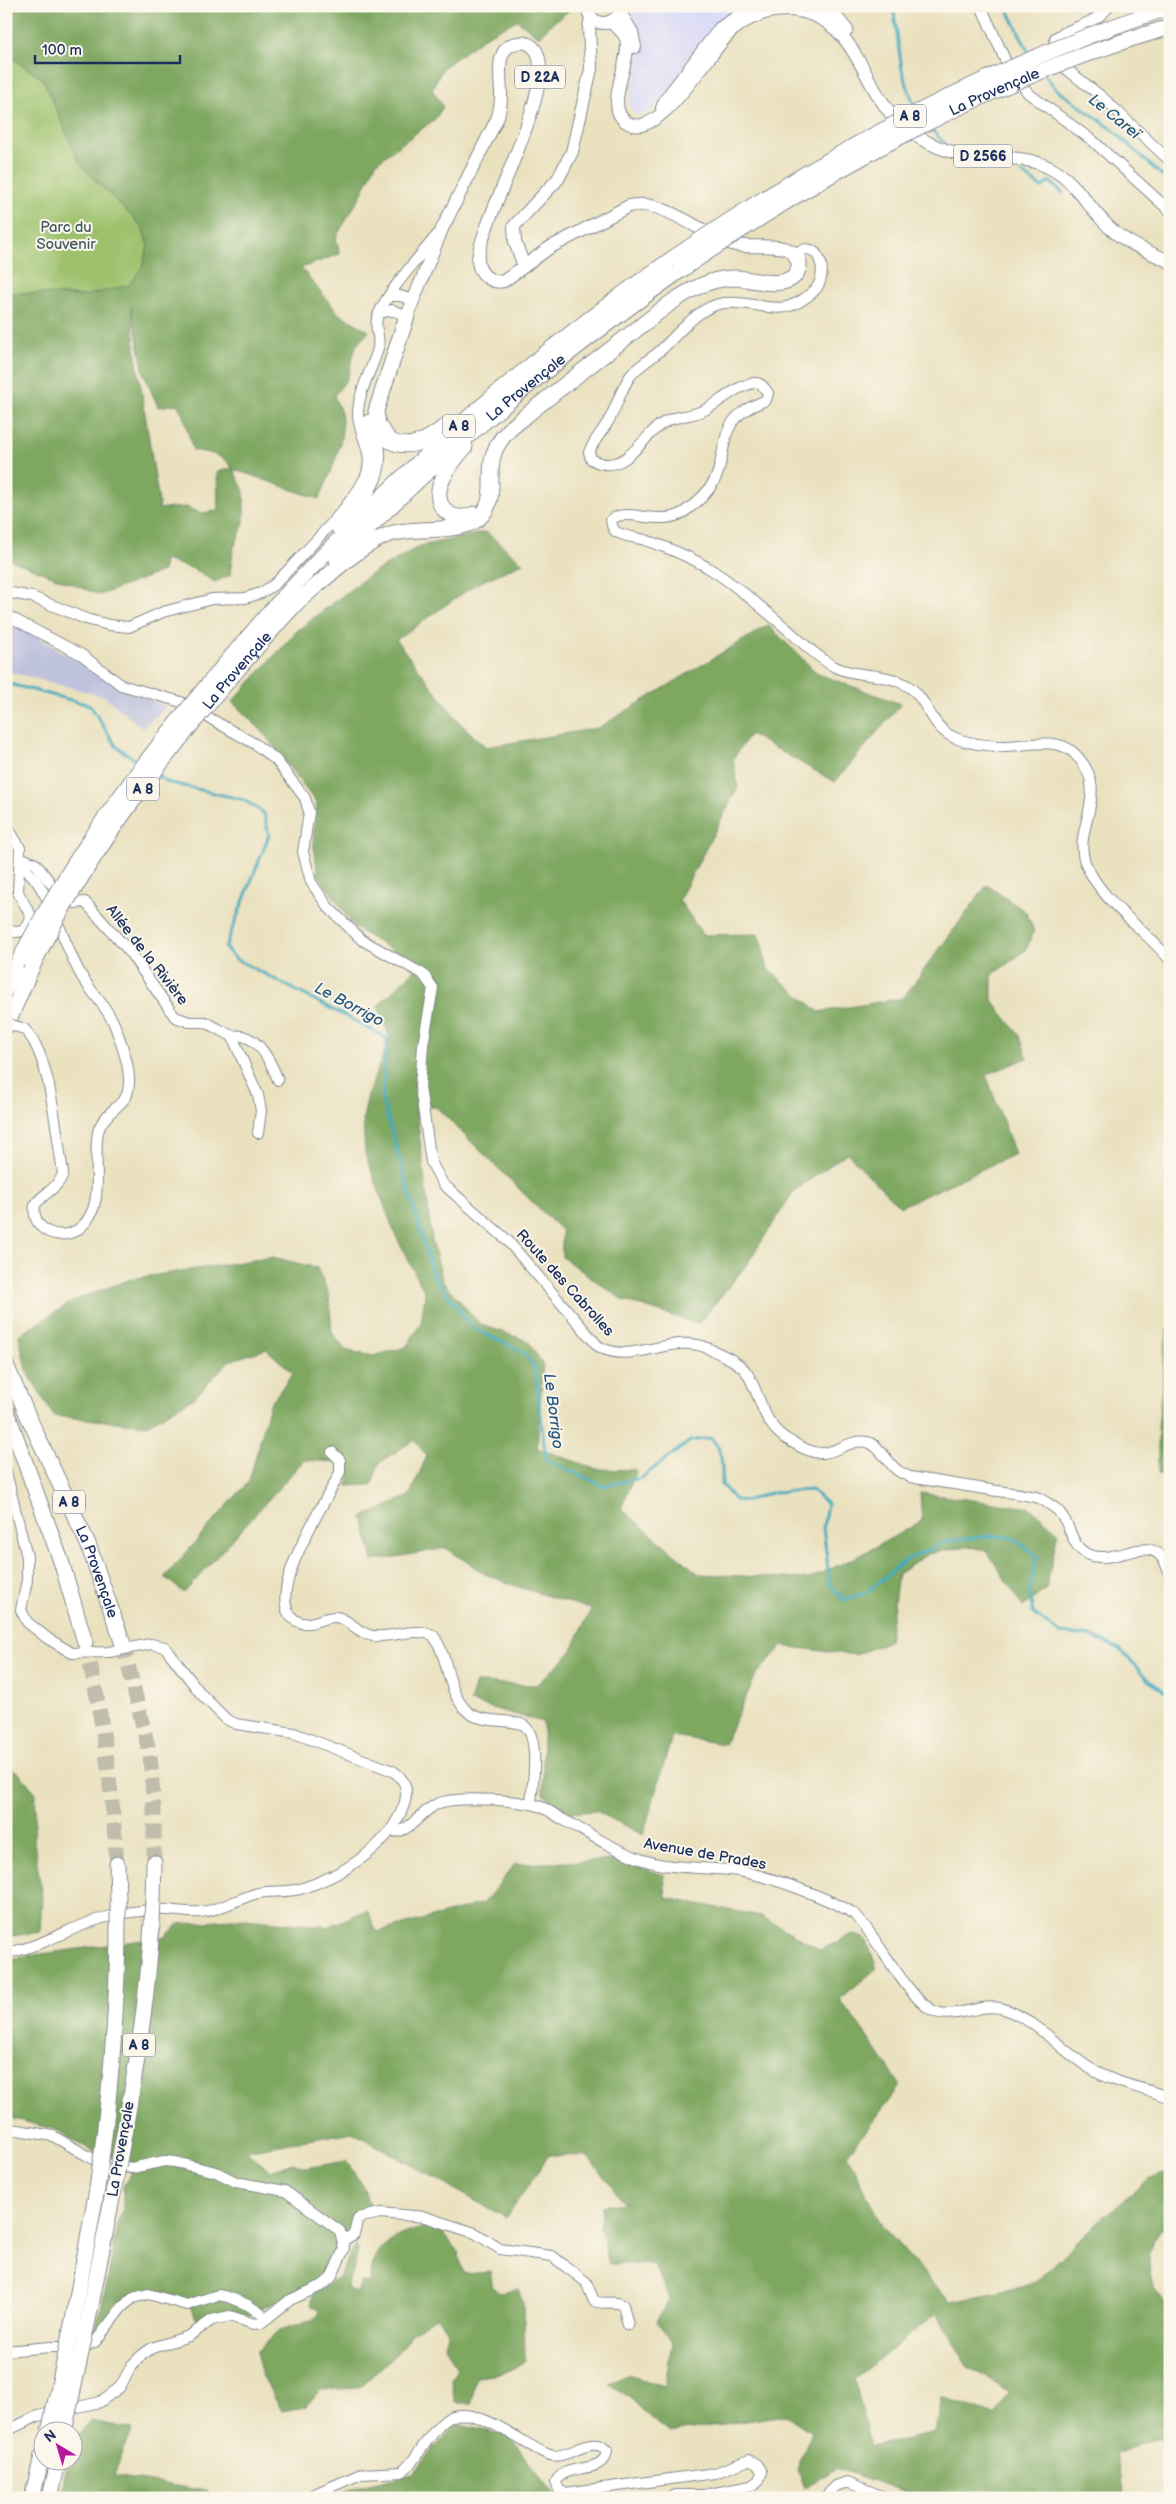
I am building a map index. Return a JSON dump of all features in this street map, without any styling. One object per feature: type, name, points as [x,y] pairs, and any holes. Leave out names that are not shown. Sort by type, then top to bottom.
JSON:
[{"type":"highway","name":"La Provençale","points":[[6,1025],[30,971],[66,902],[114,828],[274,617],[292,588],[428,454],[549,351],[675,265],[753,222],[830,174],[932,121],[1167,15]]},
{"type":"highway","points":[[295,604],[360,552],[382,538],[402,531],[466,525],[481,516],[489,502],[494,453],[500,442],[517,423],[653,316],[686,294],[719,279],[735,278],[766,282],[788,280],[794,276],[799,267],[799,261],[795,254]]},
{"type":"highway","name":"La Provençale","points":[[6,989],[55,894],[104,819],[204,690],[274,617],[295,604],[395,502],[503,405],[675,265]]},
{"type":"highway","points":[[407,316],[376,411],[378,425],[382,433],[397,444],[410,444],[428,438],[549,351]]},
{"type":"highway","points":[[292,588],[361,500],[372,482],[378,454],[369,422],[368,408],[378,377],[407,316]]},
{"type":"highway","points":[[489,502],[472,515],[457,517],[444,509],[440,499],[440,491],[445,474],[451,464],[503,405]]},
{"type":"highway","name":"La Provençale","points":[[6,1364],[27,1414],[88,1544],[123,1644]]},
{"type":"highway","name":"La Provençale","points":[[6,1410],[61,1562],[85,1642]]},
{"type":"highway","name":"La Provençale","points":[[51,2422],[80,2320],[114,2188],[144,2015],[154,1863]]},
{"type":"highway","name":"La Provençale","points":[[65,2422],[110,2091],[115,2027],[117,1864]]},
{"type":"highway","points":[[32,2498],[38,2472]]},
{"type":"highway","points":[[50,2498],[56,2472]]},
{"type":"main road","points":[[659,115],[666,99],[720,28],[754,6]]},
{"type":"main road","name":"D 2566","points":[[821,6],[839,20],[850,32],[878,98],[897,120],[919,138],[964,154],[1015,158],[1048,166],[1074,186],[1118,235],[1170,262]]},
{"type":"main road","points":[[590,38],[620,8],[632,32],[635,46],[632,70],[618,98]]},
{"type":"main road","name":"D 2566","points":[[607,23],[621,30],[628,47],[618,84],[618,98],[619,112],[629,124],[646,124],[659,115],[687,88],[732,30],[750,18],[764,13],[790,8],[809,14],[832,26],[842,35],[866,73]]},
{"type":"main road","points":[[589,12],[607,23]]},
{"type":"main road","name":"D 22A","points":[[442,229],[498,117],[501,100],[502,54],[514,43],[528,44],[537,52],[541,60],[539,82],[527,127],[490,220],[478,260],[482,273],[496,282],[509,278],[524,266],[514,242],[514,226],[550,189],[568,162],[591,69],[589,12]]},
{"type":"main road","points":[[524,266],[549,248],[581,230],[629,206],[640,204],[658,208],[733,244],[755,248],[782,248],[795,254]]},
{"type":"main road","points":[[407,316],[442,229]]},
{"type":"street","points":[[982,6],[1014,76],[1033,98],[1093,141],[1170,211]]},
{"type":"street","points":[[1109,6],[1102,14],[1066,30],[1055,38],[1056,61],[1102,97],[1170,161]]},
{"type":"street","points":[[1014,76],[1056,61]]},
{"type":"street","name":"D 22A","points":[[6,592],[32,597],[86,619],[129,627],[163,612],[212,599],[245,598],[261,593],[275,584],[353,496],[366,474],[369,462],[368,451],[358,414],[359,401],[380,342],[376,324],[389,296],[442,229]]},
{"type":"street","points":[[795,254],[801,249],[808,248],[814,252],[822,267],[822,277],[816,289],[803,299],[789,307],[760,307],[723,303],[708,309],[691,321],[632,375],[609,422],[589,452],[591,459],[598,463],[622,460],[638,450],[660,425],[669,420],[700,412],[745,386],[756,383],[762,385],[768,393],[766,400],[745,410],[734,419],[725,439],[717,475],[700,500],[682,513],[666,518],[651,519],[622,514],[611,520],[613,528],[617,533],[644,539],[703,565],[732,583],[807,647],[835,666],[853,673],[884,677],[908,686],[925,704],[934,721],[950,735],[965,741],[999,746],[1032,743],[1064,747],[1073,752],[1084,765],[1090,778],[1091,808],[1082,844],[1084,860],[1104,894],[1141,928],[1170,960]]},
{"type":"street","points":[[389,296],[400,296],[413,300]]},
{"type":"street","points":[[380,313],[392,310],[407,316]]},
{"type":"street","name":"Route des Cabrolles","points":[[6,615],[82,655],[121,685],[181,702],[255,744],[276,760],[305,798],[308,812],[303,852],[311,882],[328,907],[362,940],[423,974],[432,988],[420,1086],[431,1162],[443,1184],[508,1240],[598,1346],[608,1352],[624,1354],[675,1344],[703,1347],[733,1361],[746,1372],[763,1412],[782,1436],[800,1447],[822,1453],[852,1442],[865,1441],[872,1444],[898,1470],[910,1477],[1037,1498],[1058,1510],[1066,1520],[1078,1546],[1087,1554],[1111,1557],[1143,1548],[1156,1552],[1164,1558],[1170,1576]]},
{"type":"street","points":[[6,824],[20,848],[21,862],[18,892],[30,911],[30,922],[24,931],[17,933],[6,930]]},
{"type":"street","points":[[6,1025],[24,1029],[33,1039],[43,1063],[63,1172],[59,1184],[39,1198],[33,1213],[35,1220],[43,1229],[54,1234],[68,1234],[80,1228],[92,1212],[96,1193],[98,1131],[108,1114],[126,1097],[128,1071],[114,1024],[101,1002],[80,975],[39,885],[21,862]]},
{"type":"street","name":"Allée de la Rivière","points":[[21,862],[36,864],[52,885],[75,904],[85,902],[117,937],[175,1016],[188,1022],[205,1022],[232,1036],[237,1035],[251,1040],[263,1051],[278,1080]]},
{"type":"street","points":[[232,1036],[258,1095],[261,1111],[258,1133]]},
{"type":"street","points":[[332,1452],[340,1460],[340,1472],[290,1568],[287,1605],[291,1615],[296,1621],[304,1624],[336,1617],[348,1621],[360,1632],[373,1636],[419,1631],[432,1635],[443,1653],[450,1682],[467,1711],[480,1718],[522,1725],[530,1732],[533,1739],[534,1756],[531,1804]]},
{"type":"street","points":[[6,1472],[27,1558],[27,1580],[21,1610],[24,1618],[32,1627],[72,1653],[109,1652],[151,1644],[165,1647],[201,1694],[226,1719],[236,1724],[294,1733],[393,1771],[401,1776],[407,1792],[399,1819],[376,1846],[341,1871],[300,1889],[261,1892],[202,1912],[150,1910],[112,1915],[71,1928],[25,1949],[6,1953]]},
{"type":"street","name":"Avenue de Prades","points":[[391,1830],[397,1833],[402,1832],[424,1812],[450,1800],[531,1804],[622,1852],[644,1861],[672,1866],[752,1874],[841,1905],[855,1914],[915,1995],[928,2008],[938,2013],[989,2006],[1002,2008],[1020,2016],[1088,2068],[1109,2078],[1170,2098]]},
{"type":"street","points":[[6,2128],[53,2136],[93,2160],[112,2165],[132,2168],[164,2162],[175,2162],[216,2172],[236,2182],[285,2191],[334,2225],[340,2230],[344,2240],[344,2249],[339,2265],[331,2278],[323,2285],[290,2300],[262,2323],[254,2324],[230,2316],[212,2320],[189,2336],[152,2348],[142,2355],[120,2387],[100,2402],[38,2416],[6,2431]]},
{"type":"street","points":[[344,2240],[354,2234],[356,2222],[367,2214],[395,2214],[433,2220],[475,2233],[500,2249],[552,2256],[586,2282],[594,2301],[600,2303],[617,2302],[623,2305],[628,2325]]},
{"type":"street","points":[[6,2351],[50,2347],[84,2347],[95,2342],[122,2307],[133,2298],[148,2294],[187,2305],[218,2295],[228,2297],[248,2305],[267,2318]]},
{"type":"street","points":[[305,2498],[361,2474],[402,2472],[442,2423],[451,2416],[461,2414],[474,2416],[511,2432],[552,2456],[561,2457],[595,2443],[602,2445],[607,2451],[606,2458],[600,2464],[564,2472],[558,2476],[556,2482],[559,2490],[565,2493],[715,2473],[749,2460],[757,2464],[762,2472],[759,2480],[751,2486],[704,2495],[676,2495],[669,2498]]},
{"type":"street","points":[[824,2498],[836,2486],[847,2482],[886,2498]]},
{"type":"shaded area","points":[[627,6],[752,6],[691,66],[649,113],[636,115],[629,106],[639,56],[637,29]]},
{"type":"shaded area","points":[[6,618],[121,688],[167,707],[142,728],[104,696],[6,671]]},
{"type":"green space","points":[[6,6],[575,6],[551,24],[539,37],[517,20],[486,36],[443,68],[432,89],[443,107],[435,119],[376,163],[361,195],[336,237],[340,254],[301,268],[339,314],[369,331],[356,346],[347,379],[334,396],[341,414],[342,435],[336,458],[319,499],[233,469],[244,491],[244,523],[233,550],[230,575],[215,582],[191,568],[164,560],[163,571],[100,595],[6,558],[6,292],[84,296],[129,285],[143,266],[148,246],[142,227],[80,164],[43,79],[6,54]],"holes":[[[131,305],[144,374],[158,407],[177,404],[183,414],[193,450],[220,457],[229,463],[232,468],[217,472],[218,511],[200,513],[186,507],[160,509],[136,356]]]},
{"type":"green space","name":"Parc du Souvenir","points":[[6,54],[43,79],[80,164],[142,227],[148,246],[143,266],[129,285],[84,296],[6,292]]},
{"type":"green space","points":[[486,532],[523,563],[476,584],[396,640],[460,723],[486,747],[598,728],[768,625],[818,674],[901,704],[835,782],[750,734],[733,759],[738,787],[679,900],[703,935],[759,934],[768,969],[819,1012],[903,998],[987,885],[1026,912],[1034,931],[1026,950],[992,975],[992,1000],[1020,1036],[1027,1058],[986,1075],[1015,1154],[900,1207],[847,1153],[794,1191],[745,1267],[698,1324],[623,1300],[562,1257],[562,1231],[436,1107],[416,1107],[432,1240],[443,1282],[480,1324],[528,1341],[543,1365],[537,1448],[596,1469],[637,1470],[621,1509],[699,1574],[808,1579],[861,1555],[922,1521],[920,1493],[1030,1508],[1058,1532],[1046,1589],[1023,1607],[987,1551],[969,1546],[928,1554],[898,1574],[889,1641],[856,1655],[782,1646],[756,1675],[724,1744],[672,1736],[643,1835],[596,1811],[568,1813],[543,1794],[543,1722],[470,1702],[476,1683],[536,1685],[570,1654],[591,1609],[518,1587],[485,1574],[446,1548],[373,1561],[363,1517],[409,1496],[427,1456],[414,1440],[379,1463],[372,1485],[347,1486],[351,1463],[304,1460],[184,1593],[165,1577],[249,1481],[270,1404],[293,1373],[266,1349],[229,1361],[195,1397],[147,1425],[54,1416],[26,1370],[19,1335],[75,1300],[131,1279],[273,1257],[317,1268],[329,1295],[332,1332],[345,1350],[373,1356],[406,1347],[421,1324],[425,1293],[395,1234],[365,1154],[363,1118],[369,1091],[390,1038],[378,1006],[418,966],[355,928],[318,874],[313,841],[317,804],[262,731],[232,702],[298,630],[369,575],[420,546]]},
{"type":"green space","points":[[1170,1326],[1170,1477],[1158,1474],[1158,1428],[1167,1329]]},
{"type":"green space","points":[[6,1769],[18,1772],[36,1793],[34,1841],[42,1897],[40,1932],[6,1937]]},
{"type":"green space","points":[[617,1860],[664,1875],[666,1898],[761,1916],[821,1950],[852,1934],[866,1939],[877,1968],[840,1999],[901,2085],[847,2155],[882,2226],[950,2302],[998,2293],[1037,2281],[1103,2217],[1149,2179],[1170,2172],[1170,2229],[1160,2228],[1148,2255],[1154,2288],[1170,2309],[1170,2446],[1158,2437],[1116,2454],[1125,2494],[1129,2498],[1048,2498],[1038,2495],[1036,2498],[924,2498],[836,2468],[804,2488],[797,2470],[811,2432],[786,2415],[670,2432],[663,2428],[630,2398],[609,2384],[627,2375],[665,2386],[672,2341],[656,2322],[670,2299],[654,2264],[609,2264],[600,2228],[602,2206],[625,2203],[587,2156],[549,2155],[506,2218],[352,2132],[246,2151],[270,2171],[293,2163],[305,2168],[346,2161],[362,2185],[371,2208],[350,2226],[335,2258],[318,2280],[249,2315],[217,2312],[197,2323],[189,2299],[183,2300],[157,2290],[140,2291],[93,2339],[108,2279],[118,2219],[123,2209],[123,2187],[131,2172],[53,2129],[6,2117],[6,1959],[165,1937],[179,1924],[246,1919],[328,1927],[367,1910],[377,1932],[484,1903],[515,1864]],"holes":[[[937,2313],[968,2367],[1011,2392],[995,2416],[941,2397],[935,2432],[870,2447],[855,2379]]]},
{"type":"green space","points":[[437,2225],[458,2252],[464,2274],[490,2272],[493,2288],[500,2292],[518,2289],[524,2307],[525,2360],[508,2371],[476,2377],[472,2403],[455,2403],[451,2379],[457,2369],[445,2346],[447,2332],[437,2316],[412,2333],[398,2352],[359,2388],[320,2390],[305,2407],[282,2411],[262,2376],[256,2352],[280,2330],[316,2318],[319,2311],[311,2305],[313,2295],[339,2277],[355,2245],[358,2253],[347,2287],[356,2293],[362,2283],[370,2282],[376,2256],[391,2240],[412,2231]]},
{"type":"green space","points":[[91,2421],[132,2429],[114,2476],[206,2491],[210,2498],[61,2498],[65,2472],[82,2472],[82,2430]]},
{"type":"green space","points":[[455,2424],[509,2436],[556,2498],[334,2498],[348,2489],[413,2474]]},
{"type":"waterway","points":[[893,6],[902,70],[915,108]]},
{"type":"waterway","name":"Le Careï","points":[[1006,6],[1030,55]]},
{"type":"waterway","name":"Le Careï","points":[[1044,74],[1056,89],[1112,129],[1170,183]]},
{"type":"waterway","points":[[929,127],[945,144]]},
{"type":"waterway","points":[[1022,173],[1042,188],[1049,181],[1063,193]]},
{"type":"waterway","name":"Le Borrigo","points":[[6,683],[90,705],[116,746],[140,763]]},
{"type":"waterway","name":"Le Borrigo","points":[[157,775],[167,782],[244,800],[264,813],[269,835],[225,948],[236,959],[387,1038],[382,1098],[433,1275],[473,1328],[523,1352],[535,1368],[546,1460],[604,1486],[641,1478],[690,1441],[711,1438],[720,1454],[722,1485],[735,1500],[745,1501],[774,1492],[812,1490],[827,1504],[823,1527],[830,1585],[844,1600],[867,1592],[906,1560],[948,1541],[991,1536],[1013,1538],[1037,1556],[1029,1590],[1033,1613],[1060,1633],[1090,1636],[1120,1649],[1149,1681],[1170,1694]]},
{"type":"tunnel","points":[[85,1642],[106,1752],[117,1864]]},
{"type":"tunnel","points":[[123,1644],[150,1755],[154,1811],[154,1863]]}]
